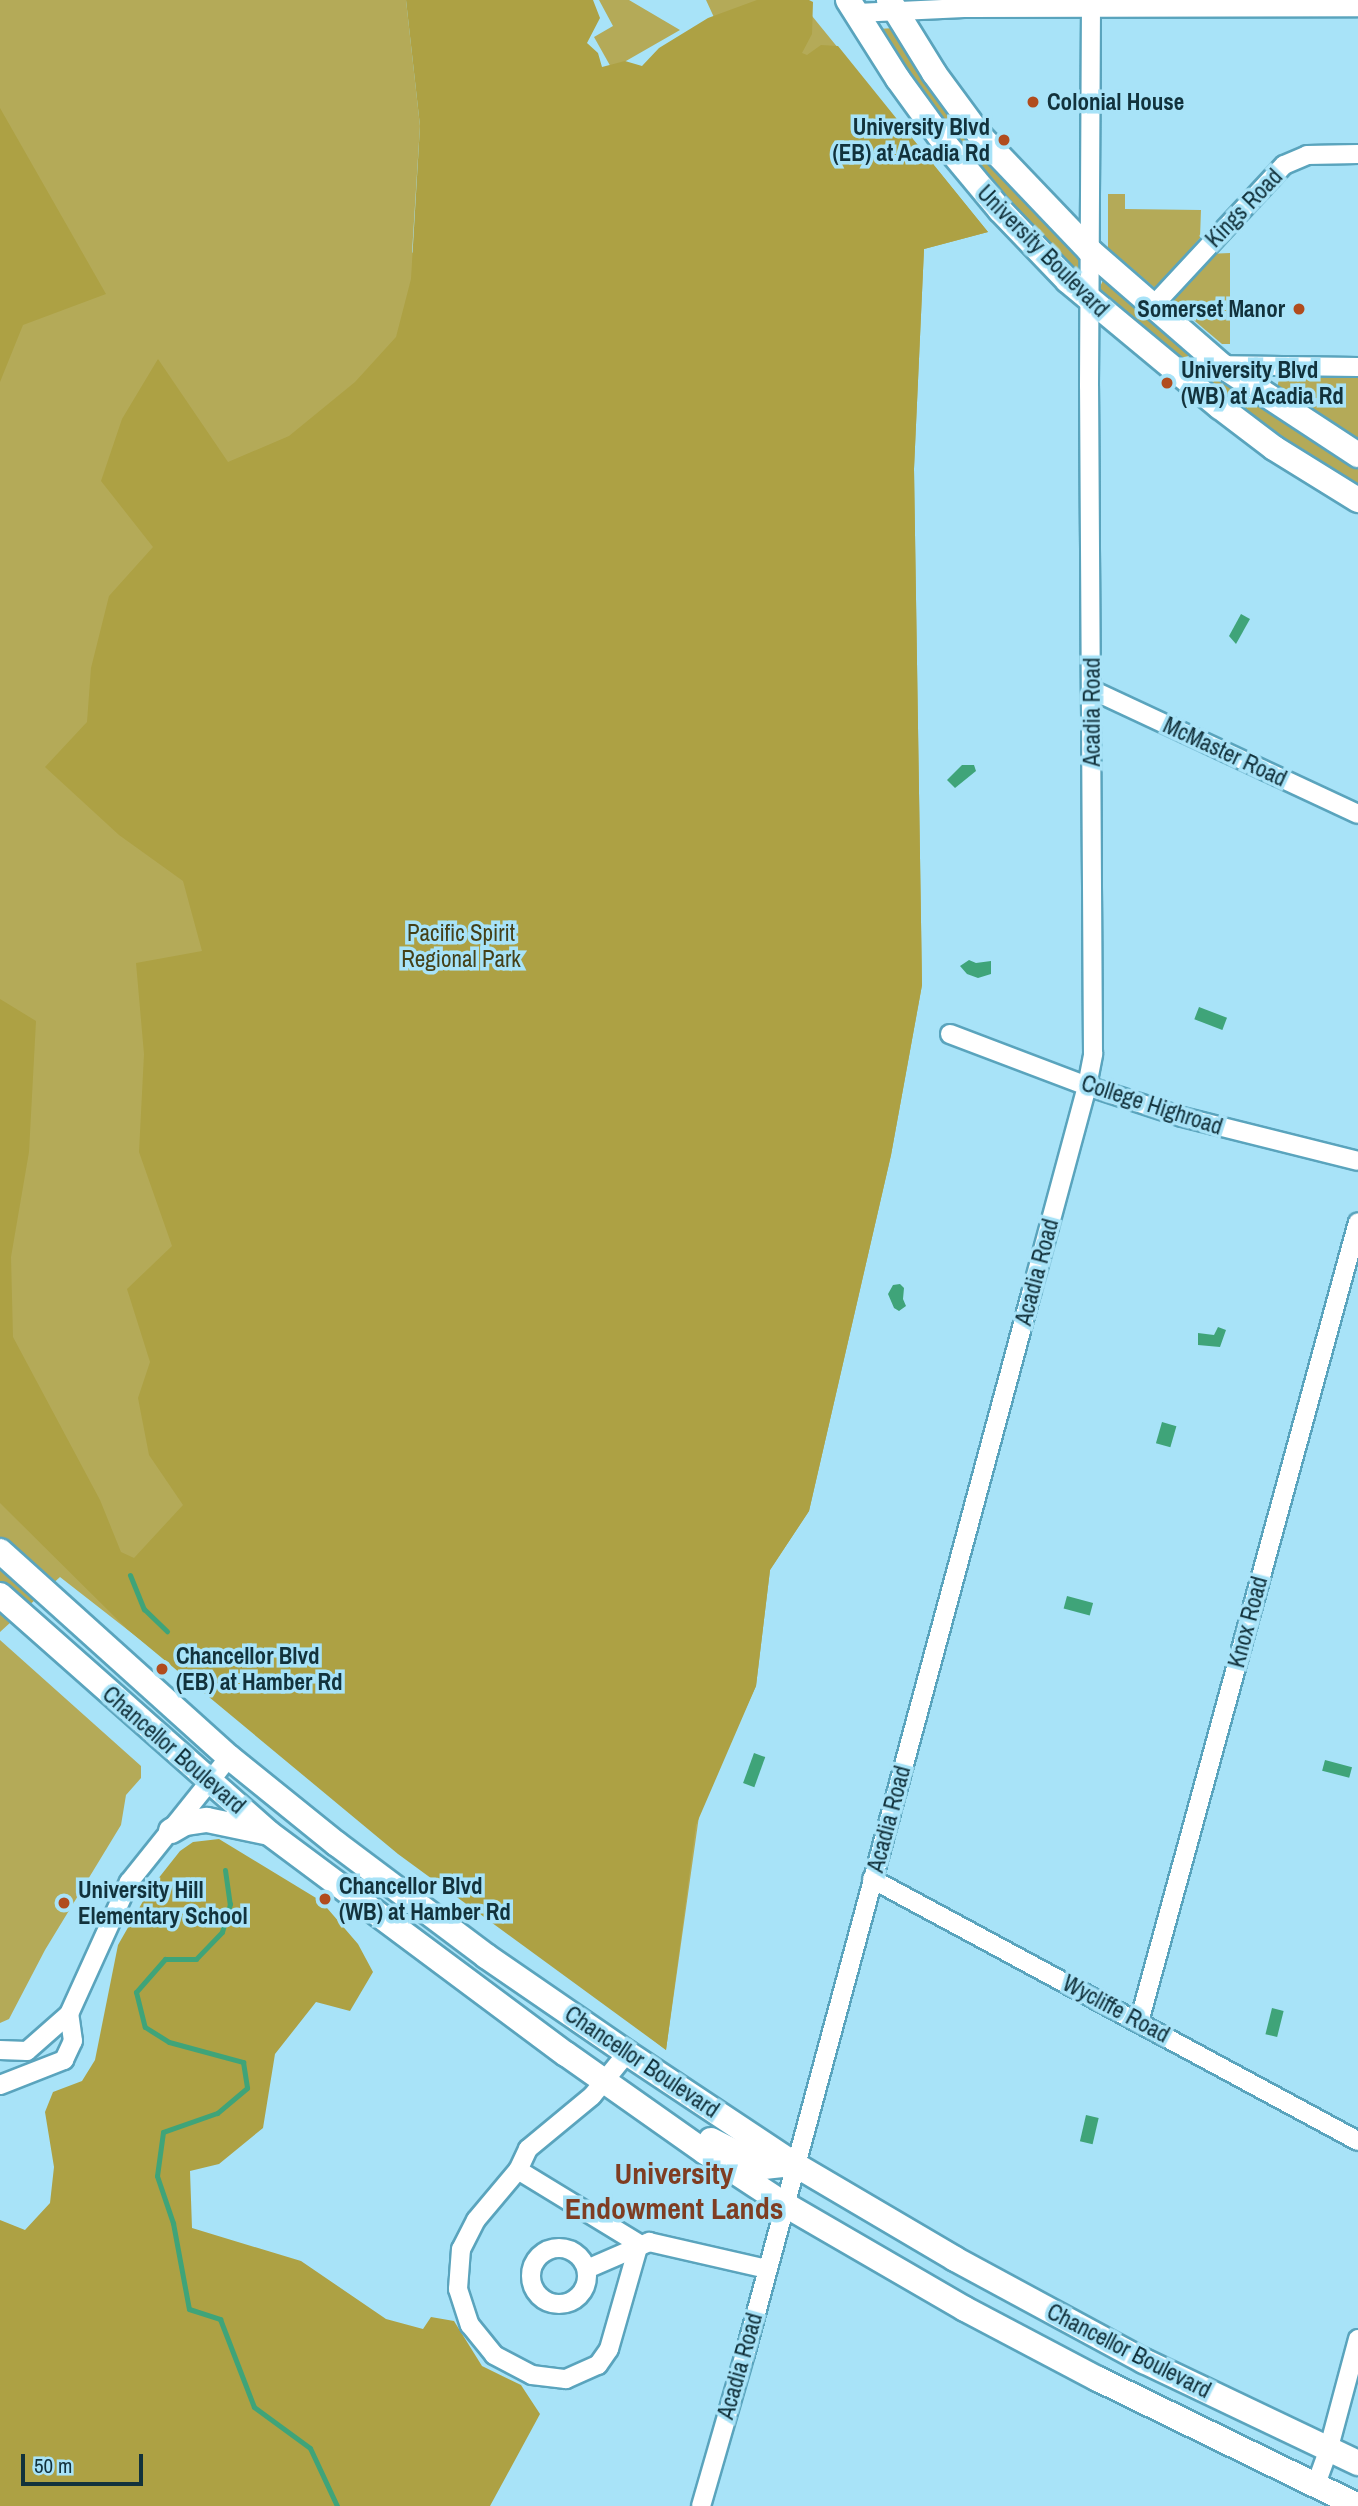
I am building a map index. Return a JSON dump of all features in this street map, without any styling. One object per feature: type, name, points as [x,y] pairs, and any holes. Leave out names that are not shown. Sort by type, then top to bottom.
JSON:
[{"type":"main road","name":"University Boulevard","points":[[891,5],[934,73],[981,137],[1090,251],[1221,365],[1358,455]]},
{"type":"main road","name":"University Boulevard","points":[[852,7],[898,79],[965,170],[1029,242],[1089,300],[1175,373],[1274,448],[1358,500]]},
{"type":"main road","name":"Chancellor Boulevard","points":[[0,1551],[229,1757],[337,1844],[486,1956],[627,2053],[794,2164],[956,2259],[1144,2361],[1358,2463]]},
{"type":"main road","name":"Chancellor Boulevard","points":[[0,1595],[269,1833],[604,2081],[783,2204],[1030,2344],[1358,2506]]},
{"type":"main road","points":[[171,1830],[186,1823],[207,1820],[269,1833]]},
{"type":"main road","points":[[651,2114],[723,2145],[764,2168],[794,2164]]},
{"type":"street","points":[[852,7],[1091,3],[1358,7]]},
{"type":"street","name":"Acadia Road","points":[[701,2506],[873,1879],[1087,1086],[1093,1054],[1089,300],[1091,3]]},
{"type":"street","name":"Kings Road","points":[[1152,307],[1284,165],[1307,155],[1358,154]]},
{"type":"street","points":[[1175,373],[1183,369],[1221,365],[1358,368]]},
{"type":"street","name":"McMaster Road","points":[[1092,690],[1358,814]]},
{"type":"street","name":"College Highroad","points":[[950,1034],[1087,1086],[1264,1140],[1358,1161]]},
{"type":"street","name":"Knox Road","points":[[1139,2022],[1358,1222]]},
{"type":"street","points":[[0,2050],[27,2051],[69,2014],[129,1882],[229,1757]]},
{"type":"street","name":"Wycliffe Road","points":[[873,1879],[1358,2141]]},
{"type":"street","points":[[0,2085],[64,2060],[73,2042],[69,2014]]},
{"type":"street","points":[[27,2051],[36,2073]]},
{"type":"street","points":[[627,2053],[589,2100],[528,2149],[518,2170],[476,2220],[461,2249],[458,2289],[470,2325],[494,2355],[532,2375],[566,2379],[598,2365],[609,2349],[639,2244]]},
{"type":"street","points":[[518,2170],[639,2244]]},
{"type":"street","points":[[587,2269],[629,2253],[639,2244],[649,2242],[767,2269]]},
{"type":"street","points":[[1315,2487],[1328,2451],[1358,2339]]},
{"type":"green space","name":"Pacific Spirit Regional Park","points":[[0,0],[406,0],[420,126],[412,253],[603,89],[718,26],[706,0],[799,0],[988,232],[924,249],[914,469],[922,985],[891,1155],[809,1511],[770,1570],[756,1686],[700,1809],[666,2050],[60,1577],[0,1632]]},
{"type":"green space","name":"Pacific Spirit Regional Park","points":[[406,0],[593,0],[600,18],[587,43],[598,53],[602,67],[625,61],[642,66],[659,48],[708,18],[757,0],[809,0],[813,2],[812,34],[802,53],[807,55],[821,45],[838,46],[988,232],[924,249],[914,469],[922,985],[891,1155],[809,1511],[770,1570],[756,1686],[696,1825],[666,2050],[398,1854],[127,1629],[0,1503],[0,999],[36,1021],[29,1152],[11,1257],[13,1337],[100,1500],[121,1552],[134,1558],[183,1505],[149,1455],[138,1398],[150,1362],[127,1289],[172,1246],[139,1152],[144,1054],[136,963],[202,951],[183,881],[119,835],[45,767],[87,722],[91,668],[109,596],[153,547],[101,481],[122,419],[158,359],[228,462],[289,436],[355,382],[396,337],[411,279],[420,126]]},
{"type":"green space","points":[[599,0],[629,0],[680,30],[612,69],[594,37],[613,26]]},
{"type":"green space","points":[[894,28],[1080,252],[1081,270],[1077,278],[974,171],[878,29]]},
{"type":"green space","points":[[0,108],[106,294],[23,325],[0,382]]},
{"type":"green space","points":[[1108,194],[1125,194],[1125,209],[1201,210],[1200,238],[1156,289],[1108,248]]},
{"type":"green space","points":[[1230,253],[1230,344],[1222,344],[1170,300],[1207,254]]},
{"type":"green space","points":[[1104,278],[1191,353],[1189,356],[1179,358],[1100,302],[1099,289]]},
{"type":"green space","points":[[1358,372],[1358,445],[1277,390],[1279,378],[1284,375]]},
{"type":"green space","points":[[1213,373],[1358,461],[1358,491],[1273,439],[1200,375]]},
{"type":"green space","points":[[0,1640],[141,1766],[141,1778],[126,1795],[121,1825],[45,1950],[9,2019],[0,2023]]},
{"type":"green space","points":[[219,1839],[321,1901],[358,1944],[373,1972],[350,2011],[316,2002],[275,2054],[263,2128],[219,2164],[190,2171],[192,2228],[301,2261],[386,2319],[423,2329],[431,2317],[454,2321],[482,2366],[521,2385],[540,2414],[490,2506],[0,2506],[0,2220],[25,2230],[50,2203],[54,2167],[45,2112],[53,2092],[82,2081],[95,2060],[118,1945],[150,1889],[180,1851],[193,1842]]},
{"type":"shaded area","points":[[1241,614],[1250,619],[1236,644],[1229,636]]},
{"type":"shaded area","points":[[962,765],[974,765],[976,771],[955,788],[947,780]]},
{"type":"shaded area","points":[[969,960],[976,963],[991,961],[991,974],[978,978],[967,974],[960,966]]},
{"type":"shaded area","points":[[1199,1007],[1227,1018],[1222,1030],[1194,1019]]},
{"type":"shaded area","points":[[900,1284],[904,1288],[903,1299],[906,1306],[899,1311],[894,1308],[888,1294],[893,1285]]},
{"type":"shaded area","points":[[1218,1327],[1226,1330],[1220,1347],[1198,1345],[1198,1333],[1214,1335]]},
{"type":"shaded area","points":[[1162,1422],[1176,1426],[1170,1447],[1156,1443]]},
{"type":"shaded area","points":[[1067,1596],[1093,1603],[1090,1616],[1064,1609]]},
{"type":"shaded area","points":[[754,1753],[765,1757],[754,1787],[743,1783]]},
{"type":"shaded area","points":[[1325,1760],[1352,1767],[1349,1778],[1322,1771]]},
{"type":"shaded area","points":[[1272,2008],[1284,2011],[1277,2037],[1265,2034]]},
{"type":"shaded area","points":[[1086,2115],[1099,2118],[1093,2144],[1080,2141]]},
{"type":"waterway","points":[[130,1575],[144,1609],[167,1631]]},
{"type":"waterway","points":[[225,1870],[230,1904],[222,1932],[196,1959],[165,1959],[136,1992],[145,2027],[169,2042],[243,2062],[247,2088],[217,2113],[163,2132],[157,2176],[173,2223],[189,2309],[220,2319],[254,2407],[310,2448],[337,2506]]},
{"type":"place","name":"Colonial House","points":[[1033,102]]},
{"type":"place","name":"University Blvd (EB) at Acadia Rd","points":[[1004,140]]},
{"type":"place","name":"Somerset Manor","points":[[1299,309]]},
{"type":"place","name":"University Blvd (WB) at Acadia Rd","points":[[1167,383]]},
{"type":"place","name":"Chancellor Blvd (EB) at Hamber Rd","points":[[162,1669]]},
{"type":"place","name":"Chancellor Blvd (WB) at Hamber Rd","points":[[325,1899]]},
{"type":"place","name":"University Hill Elementary School","points":[[64,1903]]},
{"type":"district","name":"University Endowment Lands","points":[[674,2190]]}]
